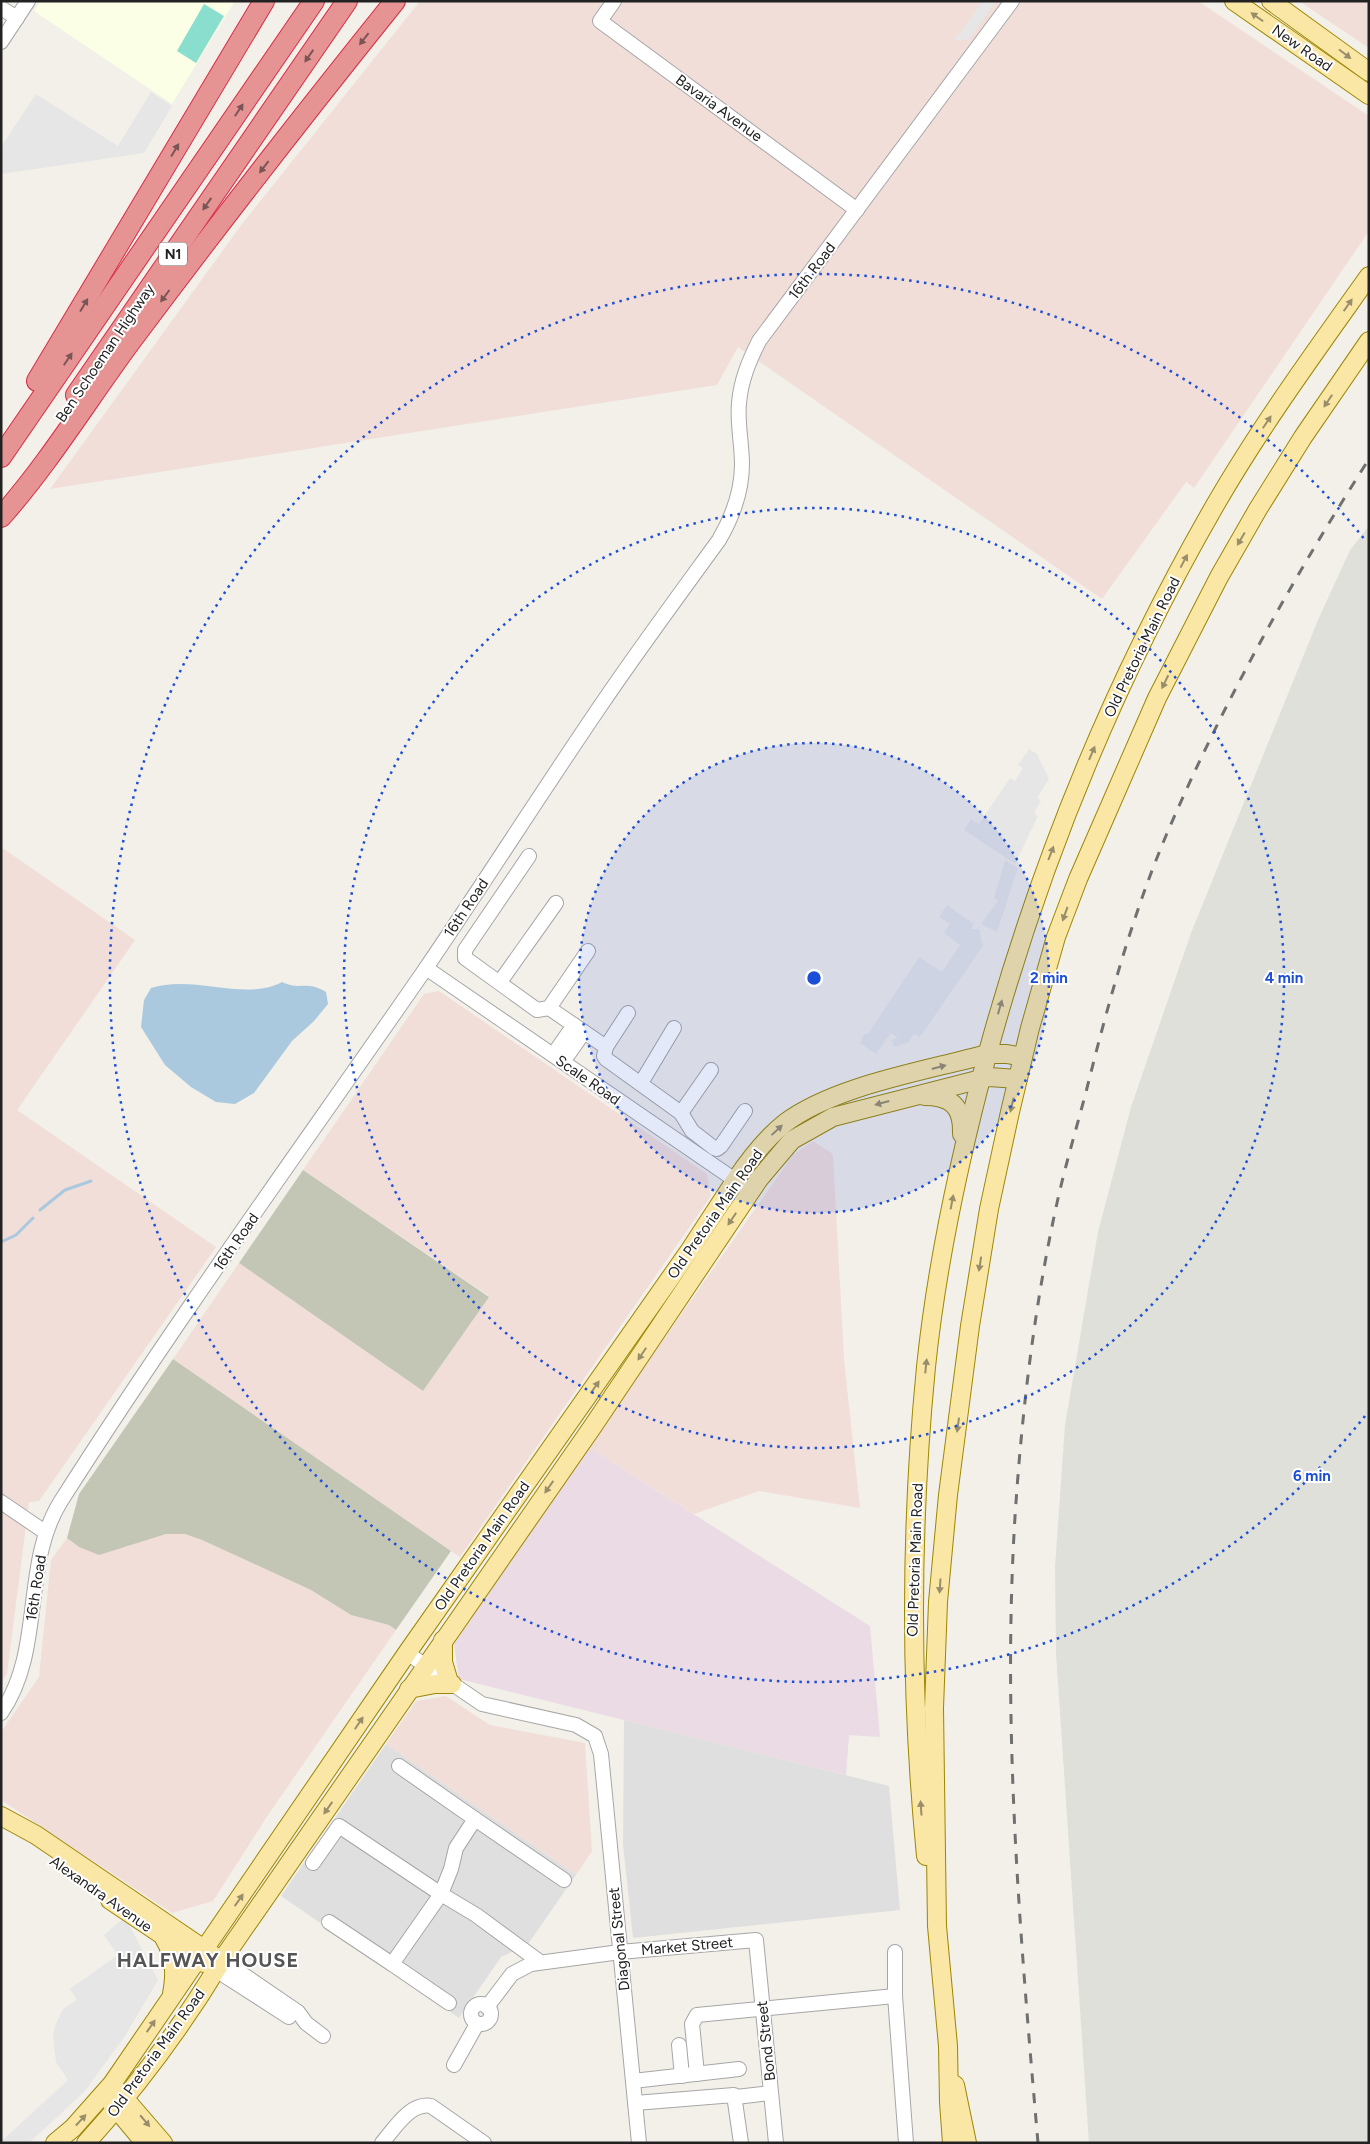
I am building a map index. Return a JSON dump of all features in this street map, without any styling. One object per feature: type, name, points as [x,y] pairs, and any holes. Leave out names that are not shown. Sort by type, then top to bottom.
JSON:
[{"type":"highway","points":[[1,435],[47,367],[264,1]]},
{"type":"highway","name":"Ben Schoeman Highway","points":[[1,457],[314,1]]},
{"type":"highway","name":"Ben Schoeman Highway","points":[[1,509],[102,356],[347,1]]},
{"type":"highway","points":[[1,517],[27,486],[125,349],[220,223],[395,1]]},
{"type":"main road","name":"New Road","points":[[1234,1],[1369,95]]},
{"type":"main road","name":"New Road","points":[[1271,1],[1369,72]]},
{"type":"main road","name":"Old Pretoria Main Road","points":[[937,1926],[927,1874],[917,1745],[913,1669],[913,1577],[926,1363],[940,1267],[958,1167],[980,1079],[1014,958],[1048,861],[1097,740],[1147,633],[1200,532],[1240,464],[1369,276]]},
{"type":"main road","name":"Old Pretoria Main Road","points":[[952,2143],[948,2102],[949,2063],[937,1926],[935,1680],[945,1522],[984,1238],[1018,1079],[1047,965],[1071,897],[1165,682],[1219,577],[1267,494],[1369,341]]},
{"type":"main road","name":"Old Pretoria Main Road","points":[[55,2143],[73,2128],[108,2090],[407,1653],[578,1411],[735,1181],[778,1129],[818,1104],[875,1084],[987,1054],[1007,1054],[1023,1058]]},
{"type":"main road","name":"Old Pretoria Main Road","points":[[86,2143],[122,2104],[593,1426],[751,1191],[783,1148],[808,1129],[839,1115],[994,1076],[1018,1079]]},
{"type":"main road","points":[[906,1097],[939,1096],[955,1105],[962,1122],[958,1167]]},
{"type":"main road","points":[[409,1689],[451,1683],[443,1662],[443,1640]]},
{"type":"main road","name":"Alexandra Avenue","points":[[3,1818],[36,1835],[201,1955]]},
{"type":"main road","name":"Alexandra Avenue","points":[[3,1818],[27,1842],[163,1938],[219,1965]]},
{"type":"main road","points":[[163,1938],[175,1962],[172,1998]]},
{"type":"main road","name":"Old Pretoria Main Road","points":[[949,2063],[960,2100],[967,2143]]},
{"type":"main road","points":[[108,2090],[163,2143]]},
{"type":"main road","points":[[122,2104],[145,2143]]},
{"type":"street","points":[[1,42],[28,1]]},
{"type":"street","name":"Bavaria Avenue","points":[[614,1],[600,21],[857,210]]},
{"type":"street","name":"16th Road","points":[[1,1713],[17,1685],[25,1660],[45,1532],[58,1505],[145,1374],[540,800],[583,746],[658,638],[695,572],[728,524],[738,498],[742,464],[739,402],[746,367],[759,341],[1012,1]]},
{"type":"street","points":[[1,8],[17,18]]},
{"type":"street","points":[[529,856],[464,954],[465,958],[537,1010],[549,1008],[606,1047]]},
{"type":"street","points":[[500,982],[556,903]]},
{"type":"street","points":[[549,1008],[588,950]]},
{"type":"street","name":"Scale Road","points":[[426,968],[751,1191]]},
{"type":"street","points":[[628,1013],[606,1047],[604,1056],[606,1059],[681,1114],[692,1131],[718,1149],[745,1111]]},
{"type":"street","points":[[641,1083],[674,1028]]},
{"type":"street","points":[[558,1059],[579,1029]]},
{"type":"street","points":[[681,1114],[712,1070]]},
{"type":"street","points":[[1,1502],[45,1532]]},
{"type":"street","points":[[407,1653],[451,1683]]},
{"type":"street","name":"Diagonal Street","points":[[451,1683],[482,1704],[576,1725],[595,1736],[601,1754],[639,2143]]},
{"type":"street","points":[[399,1766],[564,1880]]},
{"type":"street","points":[[392,1964],[441,1894],[451,1869],[456,1848],[475,1819]]},
{"type":"street","points":[[313,1863],[339,1826],[476,1915],[540,1962]]},
{"type":"street","points":[[328,1922],[449,2003]]},
{"type":"street","name":"Market Street","points":[[454,2065],[477,2024],[472,2017],[473,2009],[479,2005],[487,2006],[516,1970],[540,1962],[620,1952],[756,1940]]},
{"type":"street","name":"Bond Street","points":[[756,1940],[776,2143]]},
{"type":"street","points":[[895,1952],[896,1996],[906,2143]]},
{"type":"street","name":"Alexandra Avenue","points":[[219,1965],[291,2018],[306,2023],[322,2036]]},
{"type":"street","points":[[697,2074],[692,2024],[697,2015],[896,1996]]},
{"type":"street","points":[[678,2045],[682,2076]]},
{"type":"street","points":[[633,2081],[739,2069]]},
{"type":"street","points":[[635,2103],[730,2094],[736,2097],[771,2093]]},
{"type":"street","points":[[736,2097],[741,2143]]},
{"type":"street","points":[[382,2143],[412,2110],[425,2105],[431,2106],[484,2143]]},
{"type":"shaded area","points":[[41,1],[235,1],[172,104],[34,11]]},
{"type":"shaded area","points":[[420,1],[1198,1],[1369,116],[1369,231],[1194,488],[1186,482],[1102,599],[738,347],[717,385],[50,489],[242,224]]},
{"type":"shaded area","points":[[983,1],[996,1],[969,39],[955,41],[955,35],[959,34]]},
{"type":"shaded area","points":[[1299,1],[1369,1],[1369,48]]},
{"type":"shaded area","points":[[204,4],[224,16],[196,63],[177,51]]},
{"type":"shaded area","points":[[151,92],[172,106],[144,153],[1,174],[1,147],[36,94],[118,146]]},
{"type":"shaded area","points":[[1369,526],[1369,2143],[1089,2143],[1056,1653],[1055,1567],[1065,1425],[1098,1232],[1131,1107],[1191,933],[1318,620],[1350,550]]},
{"type":"shaded area","points":[[1029,749],[1037,754],[1049,779],[1037,798],[1041,801],[1034,813],[1038,816],[1015,864],[964,830],[971,819],[979,824],[1010,778],[1015,781],[1023,768],[1018,765]]},
{"type":"shaded area","points":[[1,847],[135,940],[17,1110],[216,1247],[39,1501],[29,1502],[7,1674],[1,1682]]},
{"type":"shaded area","points":[[1005,860],[1018,868],[997,932],[981,924],[998,901],[994,898]]},
{"type":"shaded area","points":[[947,905],[974,924],[971,929],[979,929],[983,946],[920,1037],[914,1034],[909,1042],[894,1047],[892,1040],[898,1038],[891,1033],[876,1054],[860,1043],[864,1034],[868,1034],[919,957],[942,972],[960,945],[944,933],[950,924],[939,917]]},
{"type":"shaded area","points":[[282,982],[294,986],[319,988],[326,992],[328,1004],[314,1021],[292,1041],[254,1093],[235,1104],[216,1102],[191,1087],[165,1065],[141,1027],[144,1000],[151,988],[184,984],[252,989]]},
{"type":"shaded area","points":[[439,991],[707,1174],[711,1196],[460,1557],[173,1359],[239,1263],[423,1391],[489,1296],[303,1170],[424,994]]},
{"type":"shaded area","points":[[813,1141],[833,1154],[844,1360],[860,1508],[759,1491],[694,1514],[588,1447],[793,1155]]},
{"type":"shaded area","points":[[303,1170],[489,1297],[423,1391],[239,1263]]},
{"type":"shaded area","points":[[173,1359],[451,1551],[396,1630],[389,1625],[351,1615],[311,1590],[185,1534],[166,1534],[99,1555],[79,1547],[67,1538],[79,1494]]},
{"type":"shaded area","points":[[588,1447],[870,1626],[880,1737],[849,1735],[846,1775],[459,1679],[454,1644]]},
{"type":"shaded area","points":[[166,1534],[185,1534],[202,1540],[311,1590],[351,1615],[389,1625],[396,1630],[268,1815],[213,1901],[172,1913],[1,1800],[1,1732],[39,1677],[51,1560],[67,1538],[79,1547],[146,1539]]},
{"type":"shaded area","points":[[446,1696],[490,1725],[585,1743],[592,1851],[576,1875],[386,1744],[416,1701]]},
{"type":"shaded area","points":[[624,1720],[889,1786],[900,1910],[633,1938],[623,1845]]},
{"type":"shaded area","points":[[386,1744],[576,1875],[528,1944],[501,1957],[459,2018],[281,1896]]},
{"type":"shaded area","points":[[125,1917],[158,1980],[125,2036],[84,2092],[29,2143],[1,2143],[1,2135],[4,2139],[68,2080],[56,2062],[53,2037],[55,2026],[63,2009],[77,2000],[70,1989],[118,1955],[104,1935]]},
{"type":"waterway","points":[[40,1210],[65,1190],[91,1181]]},
{"type":"waterway","points":[[1,1242],[16,1235],[33,1218]]},
{"type":"railway","points":[[1038,2143],[1019,1909],[1012,1752],[1011,1674],[1015,1517],[1021,1436],[1036,1314],[1043,1274],[1065,1168],[1112,993],[1132,927],[1155,863],[1212,735],[1236,688],[1313,549],[1369,459]]},
{"type":"district","name":"HALFWAY HOUSE","points":[[208,1960]]}]
